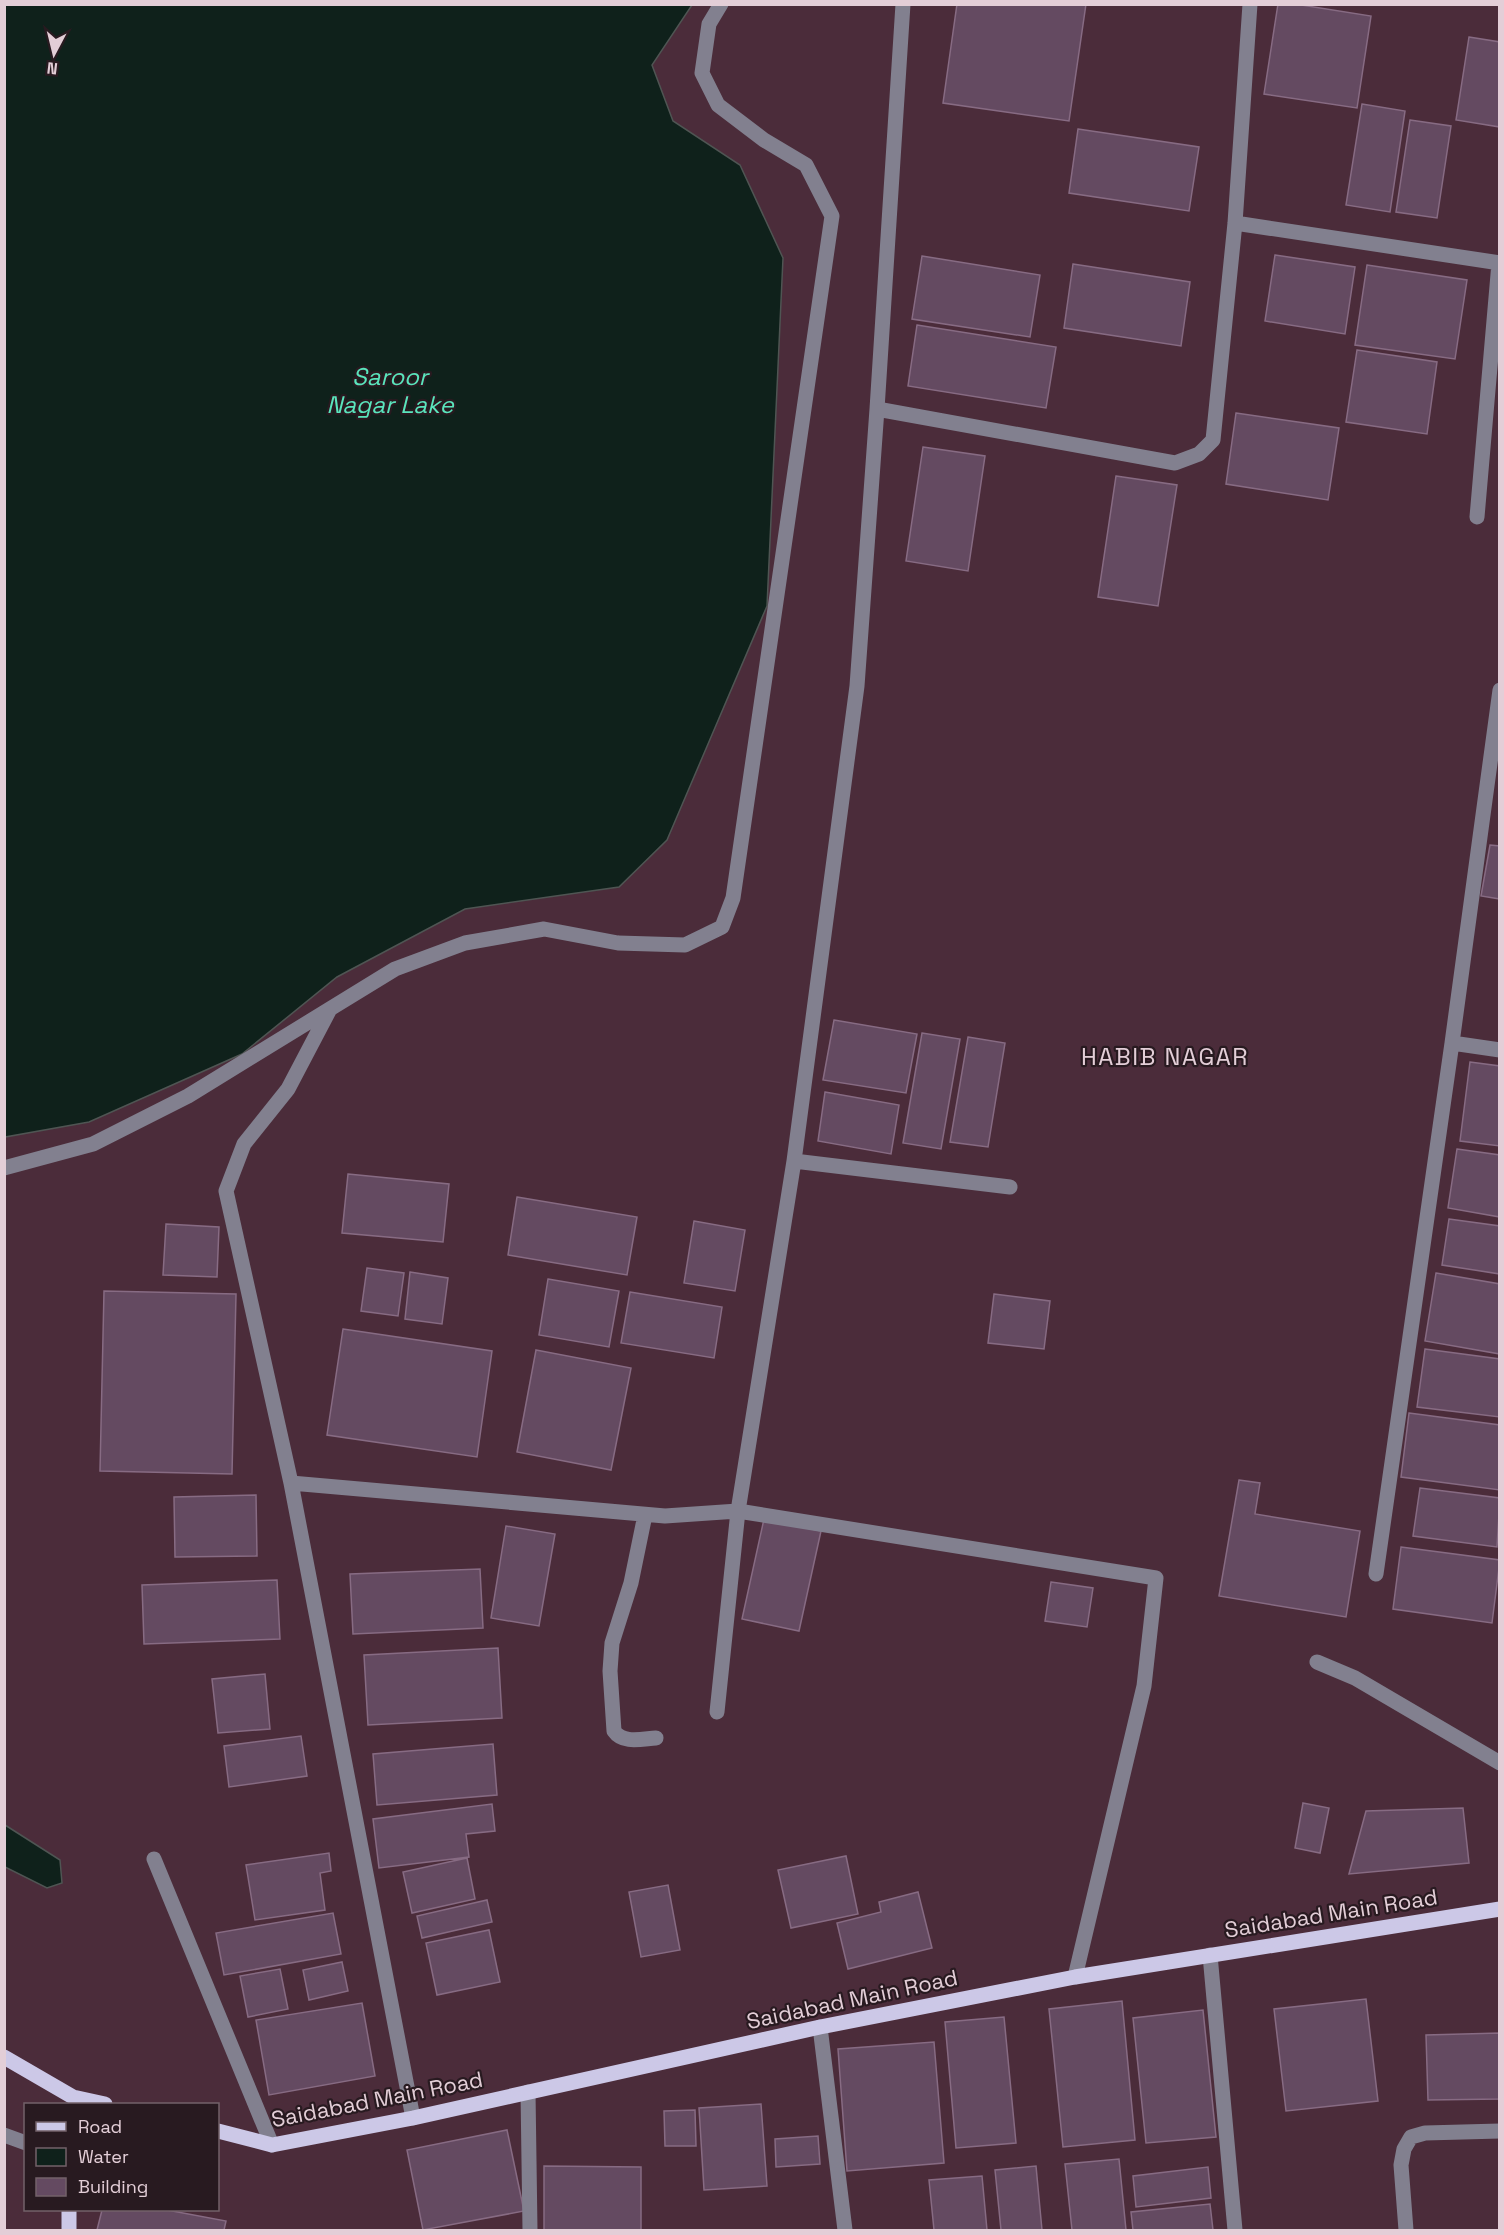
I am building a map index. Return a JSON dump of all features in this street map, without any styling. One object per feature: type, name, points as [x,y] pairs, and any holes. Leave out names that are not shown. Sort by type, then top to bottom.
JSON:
[{"type":"main road","name":"Saidabad Main Road","points":[[219,2132],[272,2145],[413,2118],[820,2027],[1075,1977],[1500,1909]]},
{"type":"main road","points":[[4,2057],[72,2101],[94,2103]]},
{"type":"main road","points":[[69,2211],[69,2230]]},
{"type":"street","points":[[4,1168],[93,1144],[188,1096],[395,969],[465,943],[544,929],[618,944],[685,945],[722,927],[733,898],[832,216],[806,165],[764,140],[718,105],[702,73],[708,24],[721,4]]},
{"type":"street","points":[[717,1712],[738,1511],[794,1161],[857,686],[903,4]]},
{"type":"street","points":[[877,409],[1175,462],[1199,454],[1213,440],[1235,223],[1250,4]]},
{"type":"street","points":[[1235,223],[1499,262],[1493,425],[1476,517]]},
{"type":"street","points":[[1376,1574],[1500,690]]},
{"type":"street","points":[[330,1009],[288,1089],[244,1144],[226,1191],[291,1483],[413,2118]]},
{"type":"street","points":[[1452,1043],[1500,1050]]},
{"type":"street","points":[[794,1161],[1010,1187]]},
{"type":"street","points":[[291,1483],[645,1515],[665,1516],[738,1511],[1156,1578],[1144,1686],[1075,1977]]},
{"type":"street","points":[[645,1515],[631,1583],[612,1643],[610,1671],[614,1731],[617,1736],[623,1740],[656,1738]]},
{"type":"street","points":[[1317,1662],[1355,1678],[1500,1763]]},
{"type":"street","points":[[154,1859],[272,2145]]},
{"type":"street","points":[[1210,1955],[1235,2230]]},
{"type":"street","points":[[820,2027],[845,2230]]},
{"type":"street","points":[[528,2092],[530,2230]]},
{"type":"street","points":[[1406,2230],[1401,2164],[1404,2149],[1412,2137],[1425,2133],[1500,2131]]},
{"type":"street","points":[[4,2135],[24,2142]]},
{"type":"water","name":"Saroor Nagar Lake","points":[[5,4],[692,5],[652,65],[673,121],[740,165],[783,258],[767,606],[667,840],[619,887],[465,909],[337,977],[242,1054],[89,1122],[5,1137]]},
{"type":"water","points":[[5,1825],[60,1860],[62,1883],[47,1888],[5,1867]]},
{"type":"building","points":[[957,4],[1086,4],[1069,121],[943,103]]},
{"type":"building","points":[[1278,4],[1295,4],[1371,16],[1357,108],[1264,94]]},
{"type":"building","points":[[1469,37],[1500,42],[1500,127],[1456,120]]},
{"type":"building","points":[[1362,104],[1405,111],[1390,212],[1346,205]]},
{"type":"building","points":[[1410,120],[1451,126],[1437,218],[1396,212]]},
{"type":"building","points":[[1078,129],[1199,147],[1189,211],[1069,193]]},
{"type":"building","points":[[1275,255],[1355,267],[1345,334],[1265,321]]},
{"type":"building","points":[[922,256],[1040,275],[1030,337],[912,319]]},
{"type":"building","points":[[1073,264],[1190,282],[1181,346],[1064,328]]},
{"type":"building","points":[[1367,265],[1467,280],[1455,359],[1355,345]]},
{"type":"building","points":[[917,325],[1056,347],[1046,408],[908,386]]},
{"type":"building","points":[[1357,350],[1437,362],[1427,434],[1346,422]]},
{"type":"building","points":[[1236,413],[1339,428],[1328,500],[1226,484]]},
{"type":"building","points":[[923,447],[985,456],[968,571],[906,561]]},
{"type":"building","points":[[1116,476],[1177,485],[1158,606],[1098,597]]},
{"type":"building","points":[[1490,845],[1500,846],[1500,899],[1481,896]]},
{"type":"building","points":[[834,1020],[917,1034],[906,1093],[823,1080]]},
{"type":"building","points":[[922,1033],[960,1039],[941,1149],[903,1143]]},
{"type":"building","points":[[968,1037],[1005,1043],[988,1147],[950,1142]]},
{"type":"building","points":[[1470,1062],[1500,1066],[1500,1146],[1460,1141]]},
{"type":"building","points":[[825,1092],[899,1105],[891,1154],[818,1141]]},
{"type":"building","points":[[1457,1149],[1500,1155],[1500,1217],[1448,1208]]},
{"type":"building","points":[[348,1174],[449,1184],[443,1242],[342,1233]]},
{"type":"building","points":[[517,1197],[637,1217],[627,1275],[508,1255]]},
{"type":"building","points":[[1449,1219],[1500,1226],[1500,1274],[1442,1265]]},
{"type":"building","points":[[694,1221],[745,1230],[735,1291],[684,1283]]},
{"type":"building","points":[[166,1224],[219,1227],[217,1277],[163,1275]]},
{"type":"building","points":[[367,1268],[404,1273],[398,1316],[361,1311]]},
{"type":"building","points":[[410,1272],[448,1278],[442,1324],[405,1319]]},
{"type":"building","points":[[1436,1273],[1500,1284],[1500,1354],[1425,1341]]},
{"type":"building","points":[[548,1279],[619,1291],[609,1347],[539,1335]]},
{"type":"building","points":[[104,1291],[236,1294],[232,1474],[100,1471]]},
{"type":"building","points":[[630,1292],[722,1307],[714,1358],[621,1343]]},
{"type":"building","points":[[994,1294],[1050,1301],[1044,1349],[988,1343]]},
{"type":"building","points":[[343,1329],[492,1351],[477,1457],[327,1435]]},
{"type":"building","points":[[1425,1349],[1500,1359],[1500,1417],[1417,1407]]},
{"type":"building","points":[[536,1350],[631,1368],[611,1470],[517,1452]]},
{"type":"building","points":[[1409,1413],[1500,1425],[1500,1490],[1401,1477]]},
{"type":"building","points":[[1239,1480],[1260,1483],[1255,1514],[1360,1531],[1346,1617],[1219,1596]]},
{"type":"building","points":[[1420,1488],[1500,1498],[1497,1547],[1413,1536]]},
{"type":"building","points":[[256,1495],[257,1556],[175,1557],[174,1497]]},
{"type":"building","points":[[764,1519],[821,1531],[799,1631],[742,1619]]},
{"type":"building","points":[[506,1526],[555,1534],[539,1626],[491,1618]]},
{"type":"building","points":[[1401,1547],[1500,1560],[1492,1623],[1393,1609]]},
{"type":"building","points":[[480,1569],[483,1628],[353,1634],[350,1574]]},
{"type":"building","points":[[277,1580],[280,1639],[144,1644],[142,1585]]},
{"type":"building","points":[[1051,1582],[1093,1588],[1087,1627],[1045,1621]]},
{"type":"building","points":[[498,1648],[502,1718],[368,1725],[364,1655]]},
{"type":"building","points":[[265,1674],[270,1729],[218,1733],[212,1679]]},
{"type":"building","points":[[301,1736],[307,1776],[229,1787],[224,1746]]},
{"type":"building","points":[[493,1744],[497,1795],[377,1805],[373,1754]]},
{"type":"building","points":[[1303,1803],[1329,1808],[1320,1853],[1295,1848]]},
{"type":"building","points":[[492,1804],[495,1831],[466,1834],[469,1857],[379,1868],[373,1819]]},
{"type":"building","points":[[1463,1808],[1469,1863],[1349,1874],[1366,1811]]},
{"type":"building","points":[[329,1853],[331,1871],[320,1873],[325,1910],[255,1920],[246,1865]]},
{"type":"building","points":[[846,1856],[858,1914],[791,1928],[778,1870]]},
{"type":"building","points":[[467,1858],[475,1899],[412,1913],[403,1872]]},
{"type":"building","points":[[668,1885],[680,1950],[641,1957],[629,1892]]},
{"type":"building","points":[[918,1892],[932,1948],[848,1969],[837,1923],[881,1912],[879,1902]]},
{"type":"building","points":[[487,1900],[492,1922],[422,1938],[417,1916]]},
{"type":"building","points":[[333,1913],[341,1954],[224,1975],[216,1933]]},
{"type":"building","points":[[489,1930],[500,1982],[437,1995],[426,1943]]},
{"type":"building","points":[[342,1962],[348,1991],[309,2000],[303,1970]]},
{"type":"building","points":[[280,1969],[288,2009],[248,2017],[240,1976]]},
{"type":"building","points":[[1366,1999],[1378,2101],[1286,2111],[1274,2009]]},
{"type":"building","points":[[1122,2001],[1135,2140],[1063,2147],[1049,2009]]},
{"type":"building","points":[[362,2003],[375,2076],[269,2095],[256,2020]]},
{"type":"building","points":[[1203,2010],[1216,2137],[1146,2143],[1133,2018]]},
{"type":"building","points":[[1004,2017],[1016,2143],[956,2148],[945,2022]]},
{"type":"building","points":[[1500,2033],[1500,2099],[1428,2100],[1426,2035]]},
{"type":"building","points":[[934,2042],[944,2163],[847,2171],[838,2049]]},
{"type":"building","points":[[761,2104],[767,2186],[704,2190],[699,2108]]},
{"type":"building","points":[[695,2110],[696,2146],[665,2146],[664,2111]]},
{"type":"building","points":[[507,2130],[524,2211],[423,2230],[407,2150]]},
{"type":"building","points":[[818,2136],[820,2164],[776,2167],[775,2139]]},
{"type":"building","points":[[1119,2159],[1126,2230],[1072,2230],[1065,2164]]},
{"type":"building","points":[[544,2166],[641,2167],[641,2230],[544,2230]]},
{"type":"building","points":[[1036,2166],[1042,2230],[1001,2230],[995,2170]]},
{"type":"building","points":[[1208,2167],[1211,2198],[1136,2207],[1133,2176]]},
{"type":"building","points":[[982,2176],[987,2230],[934,2230],[929,2180]]},
{"type":"building","points":[[1210,2204],[1213,2230],[1133,2230],[1131,2212]]},
{"type":"building","points":[[102,2211],[172,2211],[226,2221],[224,2230],[97,2230]]},
{"type":"district","name":"HABIB NAGAR","points":[[1165,1057]]}]
